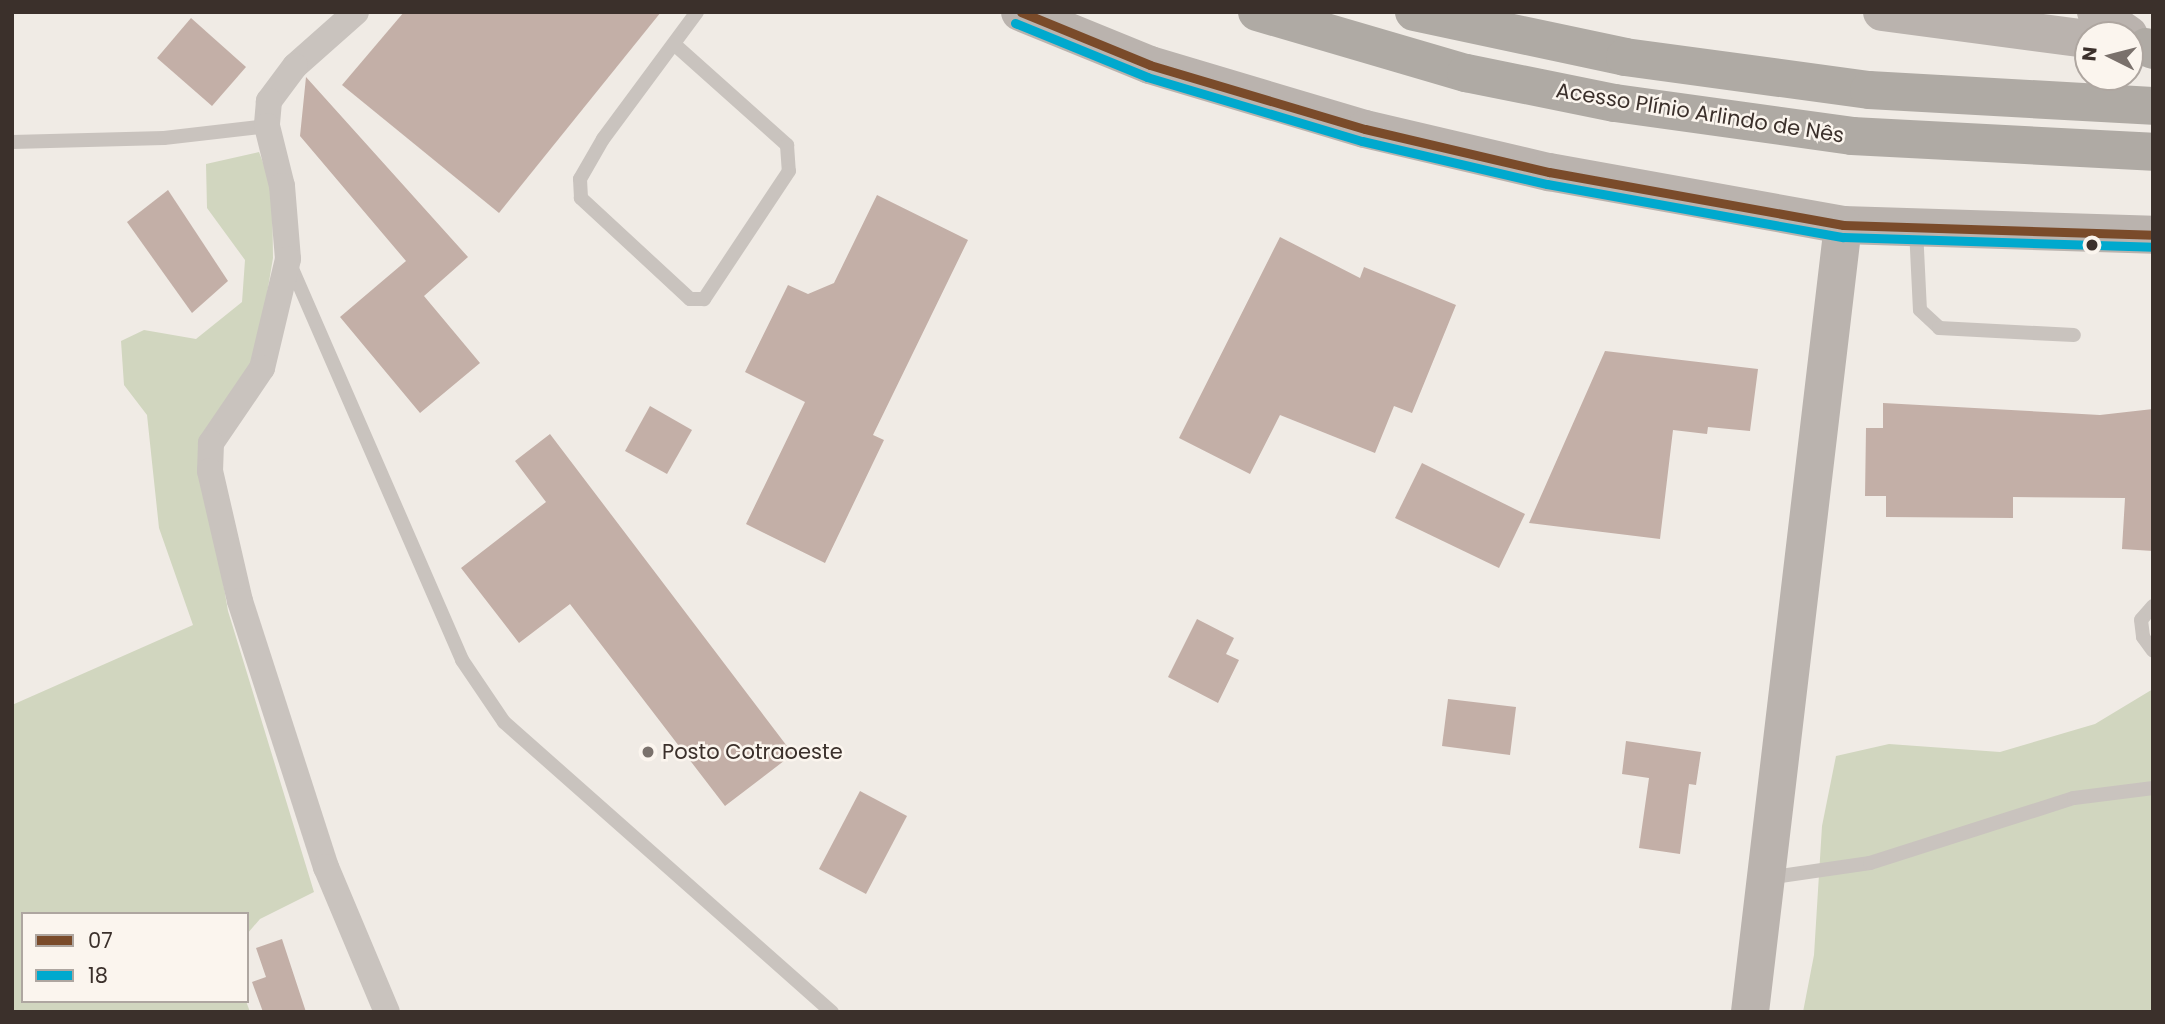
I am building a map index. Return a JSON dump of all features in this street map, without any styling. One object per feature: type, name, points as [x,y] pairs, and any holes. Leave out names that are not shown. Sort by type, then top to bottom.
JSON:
[{"type":"highway","name":"Acesso Plínio Arlindo de Nês","points":[[1257,12],[1466,73],[1615,103],[1852,136],[2153,152]]},
{"type":"highway","name":"Acesso Plínio Arlindo de Nês","points":[[1413,12],[1625,57],[1869,90],[2153,106]]},
{"type":"main road","points":[[1020,12],[1150,65],[1365,130],[1549,172],[1843,225],[2153,235]]},
{"type":"main road","points":[[1882,12],[2074,37]]},
{"type":"main road","points":[[1750,1012],[1843,225]]},
{"type":"street","points":[[356,12],[295,66],[269,101],[267,126],[282,186],[288,259],[262,369],[211,443],[210,471],[240,601],[326,867],[387,1012]]},
{"type":"lane","points":[[674,44],[787,145],[789,171],[704,299],[690,299],[581,198],[580,179],[603,139],[697,12]]},
{"type":"lane","points":[[12,142],[164,138],[267,126]]},
{"type":"lane","points":[[1916,228],[1920,310],[1939,328],[2074,335]]},
{"type":"lane","points":[[288,259],[462,660],[504,722],[832,1012]]},
{"type":"lane","points":[[2153,606],[2141,620],[2143,637],[2153,651]]},
{"type":"lane","points":[[1766,878],[1870,863],[2074,798],[2153,788]]},
{"type":"green space","points":[[259,152],[272,186],[273,258],[256,359],[200,448],[228,611],[314,892],[260,919],[248,933],[248,912],[21,912],[21,1003],[247,1003],[250,1012],[12,1012],[12,705],[193,625],[159,528],[147,415],[124,385],[121,341],[144,330],[196,339],[242,302],[245,260],[207,208],[206,164]]},
{"type":"green space","points":[[2153,689],[2153,1012],[1803,1012],[1814,955],[1822,826],[1836,756],[1889,744],[2000,752],[2095,724]]},
{"type":"building","points":[[404,12],[661,12],[499,213],[342,85]]},
{"type":"building","points":[[191,18],[246,67],[212,106],[157,58]]},
{"type":"building","points":[[306,77],[468,257],[424,296],[480,363],[420,413],[340,317],[406,261],[300,136]]},
{"type":"building","points":[[168,190],[228,281],[192,313],[127,222]]},
{"type":"building","points":[[877,195],[968,240],[873,435],[884,440],[825,563],[746,524],[805,402],[745,372],[788,285],[808,294],[834,283]]},
{"type":"building","points":[[1280,237],[1360,278],[1364,267],[1456,305],[1412,413],[1394,406],[1375,453],[1280,415],[1250,474],[1179,438]]},
{"type":"building","points":[[1605,351],[1758,369],[1750,431],[1708,427],[1707,434],[1673,430],[1660,539],[1529,523]]},
{"type":"building","points":[[1883,403],[2100,415],[2153,409],[2153,551],[2122,549],[2125,498],[2013,497],[2013,518],[1886,517],[1886,496],[1865,496],[1866,428],[1883,428]]},
{"type":"building","points":[[650,406],[692,430],[667,474],[625,451]]},
{"type":"building","points":[[550,434],[793,754],[725,806],[570,604],[519,643],[461,568],[546,502],[515,461]]},
{"type":"building","points":[[1422,463],[1525,514],[1499,568],[1395,518]]},
{"type":"building","points":[[1197,619],[1234,638],[1226,654],[1239,660],[1218,703],[1168,677]]},
{"type":"building","points":[[1448,699],[1516,707],[1510,755],[1442,746]]},
{"type":"building","points":[[1626,741],[1701,752],[1696,785],[1689,784],[1680,854],[1639,848],[1649,778],[1622,774]]},
{"type":"building","points":[[860,791],[907,816],[866,894],[819,869]]},
{"type":"building","points":[[282,939],[306,1012],[263,1012],[252,982],[266,977],[256,948]]},
{"type":"transit line","name":"07","points":[[1021,12],[1150,65],[1365,129],[1549,172],[1843,225],[2153,235]]},
{"type":"transit line","name":"18","points":[[1015,23],[1147,77],[1362,141],[1547,184],[1843,237],[2153,247]]},
{"type":"place","name":"Posto Cotraoeste","points":[[648,752]]}]
